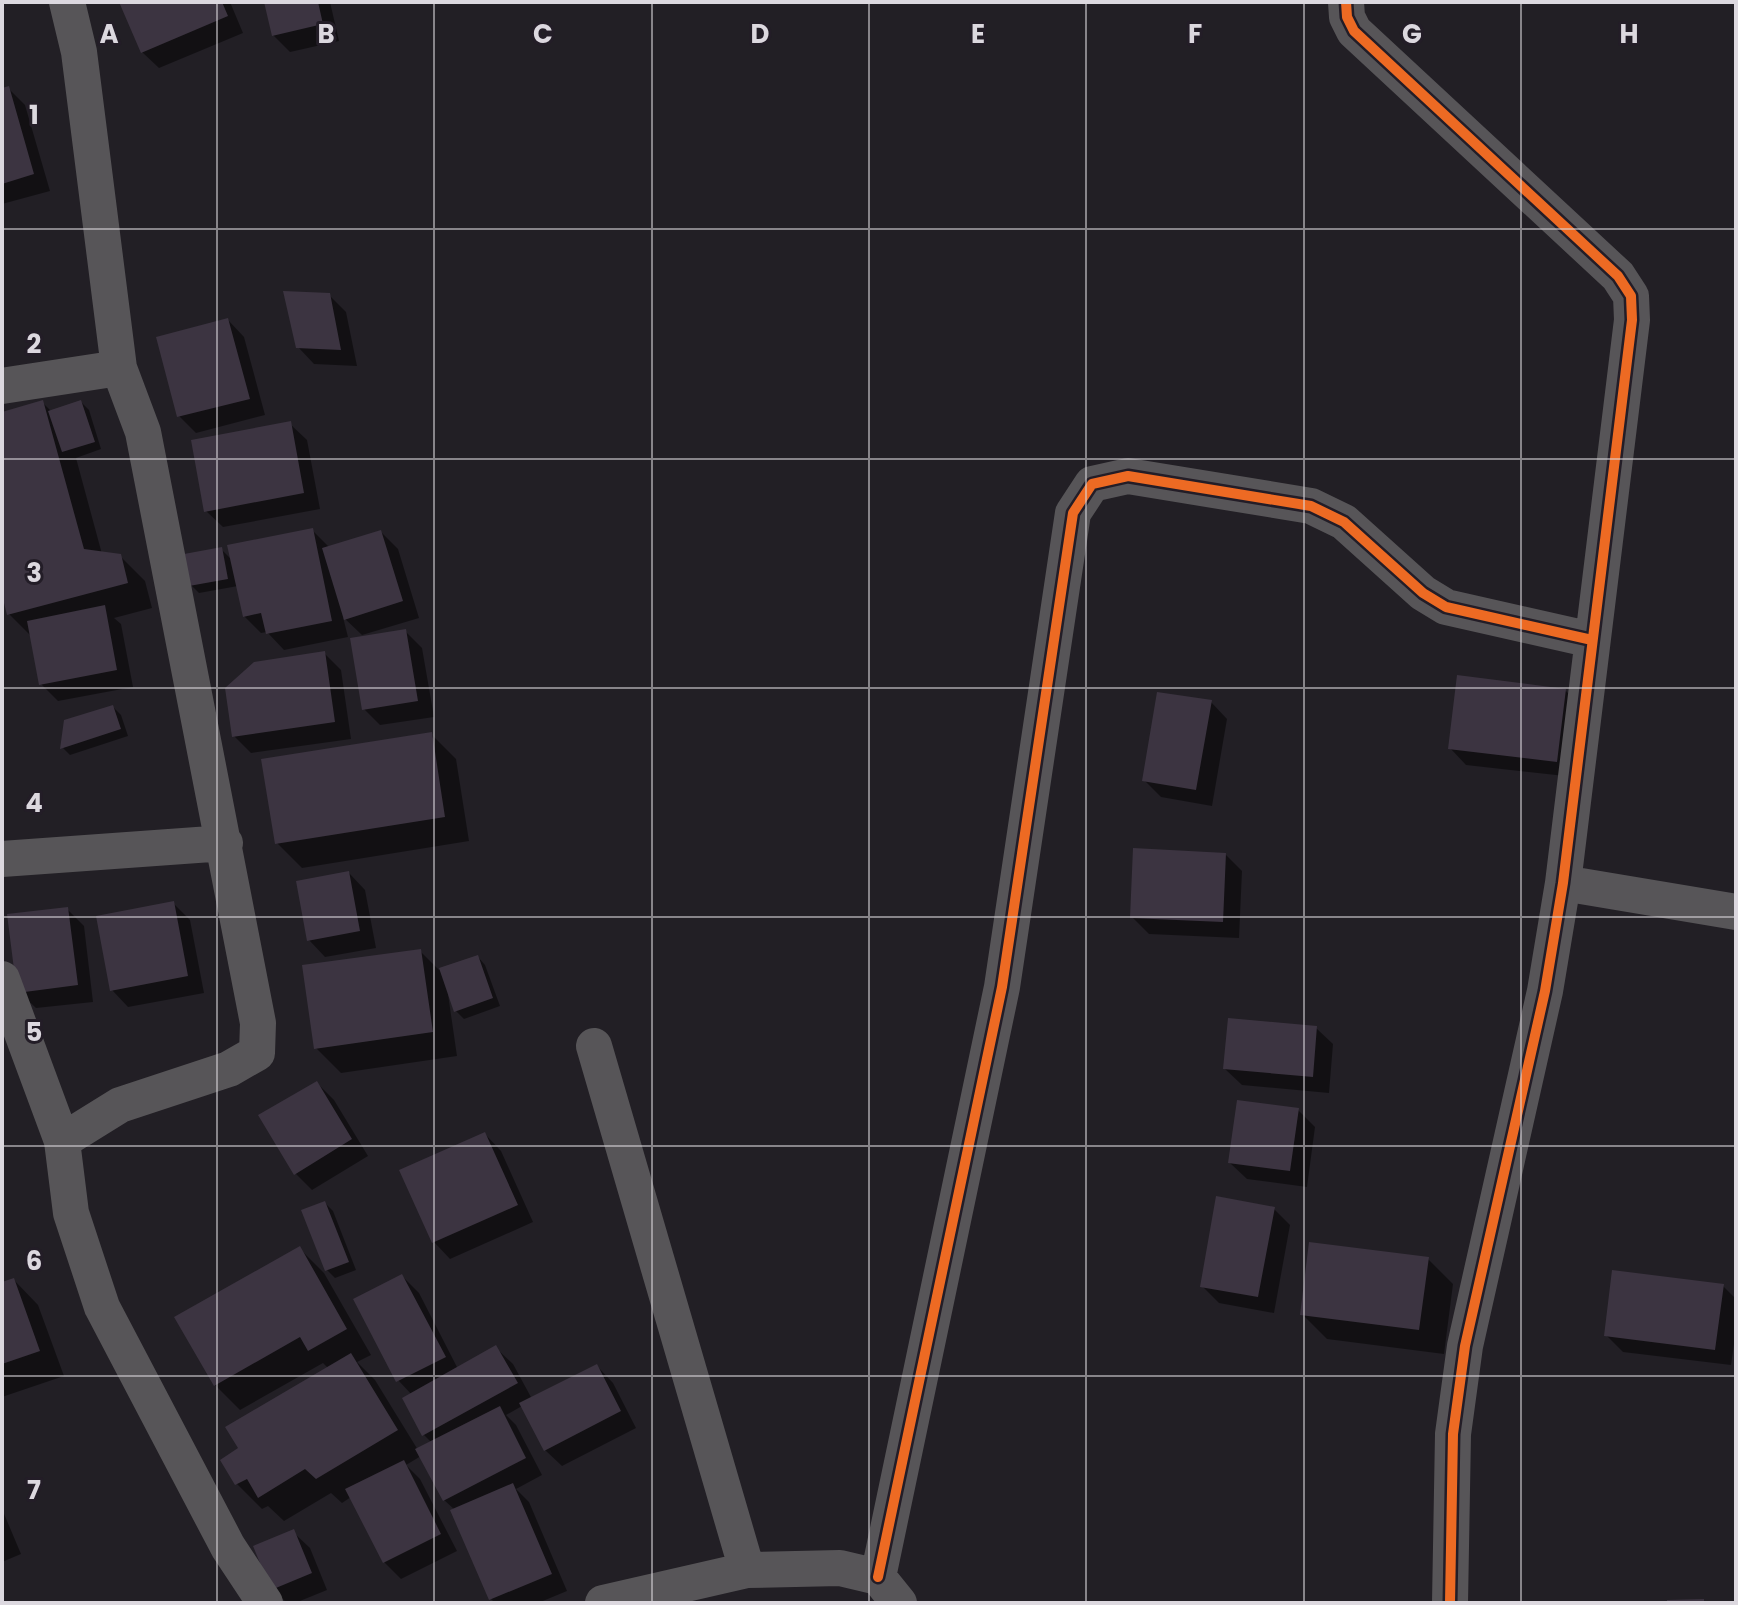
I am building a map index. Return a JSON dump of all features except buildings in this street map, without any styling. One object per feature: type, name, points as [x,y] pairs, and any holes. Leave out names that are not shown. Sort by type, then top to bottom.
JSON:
[{"type":"street","points":[[62,1141],[120,1105],[229,1069],[257,1053],[258,1023],[143,432],[119,368],[79,52],[67,2]]},
{"type":"street","points":[[1346,2],[1347,17],[1354,31],[1618,276],[1631,296],[1632,320],[1563,883],[1545,991],[1465,1346],[1453,1434],[1450,1603]]},
{"type":"street","points":[[2,386],[119,368]]},
{"type":"street","points":[[603,1603],[747,1570],[840,1568],[888,1590],[1002,987],[1073,513],[1092,484],[1128,476],[1311,506],[1344,522],[1423,593],[1446,607],[1592,640]]},
{"type":"street","points":[[2,859],[225,843]]},
{"type":"street","points":[[1563,883],[1736,912]]},
{"type":"street","points":[[2,979],[62,1141],[71,1213],[102,1307],[228,1547],[265,1603]]},
{"type":"street","points":[[594,1046],[747,1570]]},
{"type":"cycle path","points":[[1346,2],[1347,17],[1354,31],[1618,276],[1631,296],[1632,320],[1563,883],[1545,991],[1465,1346],[1453,1434],[1450,1603]]},
{"type":"cycle path","points":[[878,1577],[1002,987],[1073,513],[1092,484],[1128,476],[1311,506],[1344,522],[1423,593],[1446,607],[1592,640]]}]
